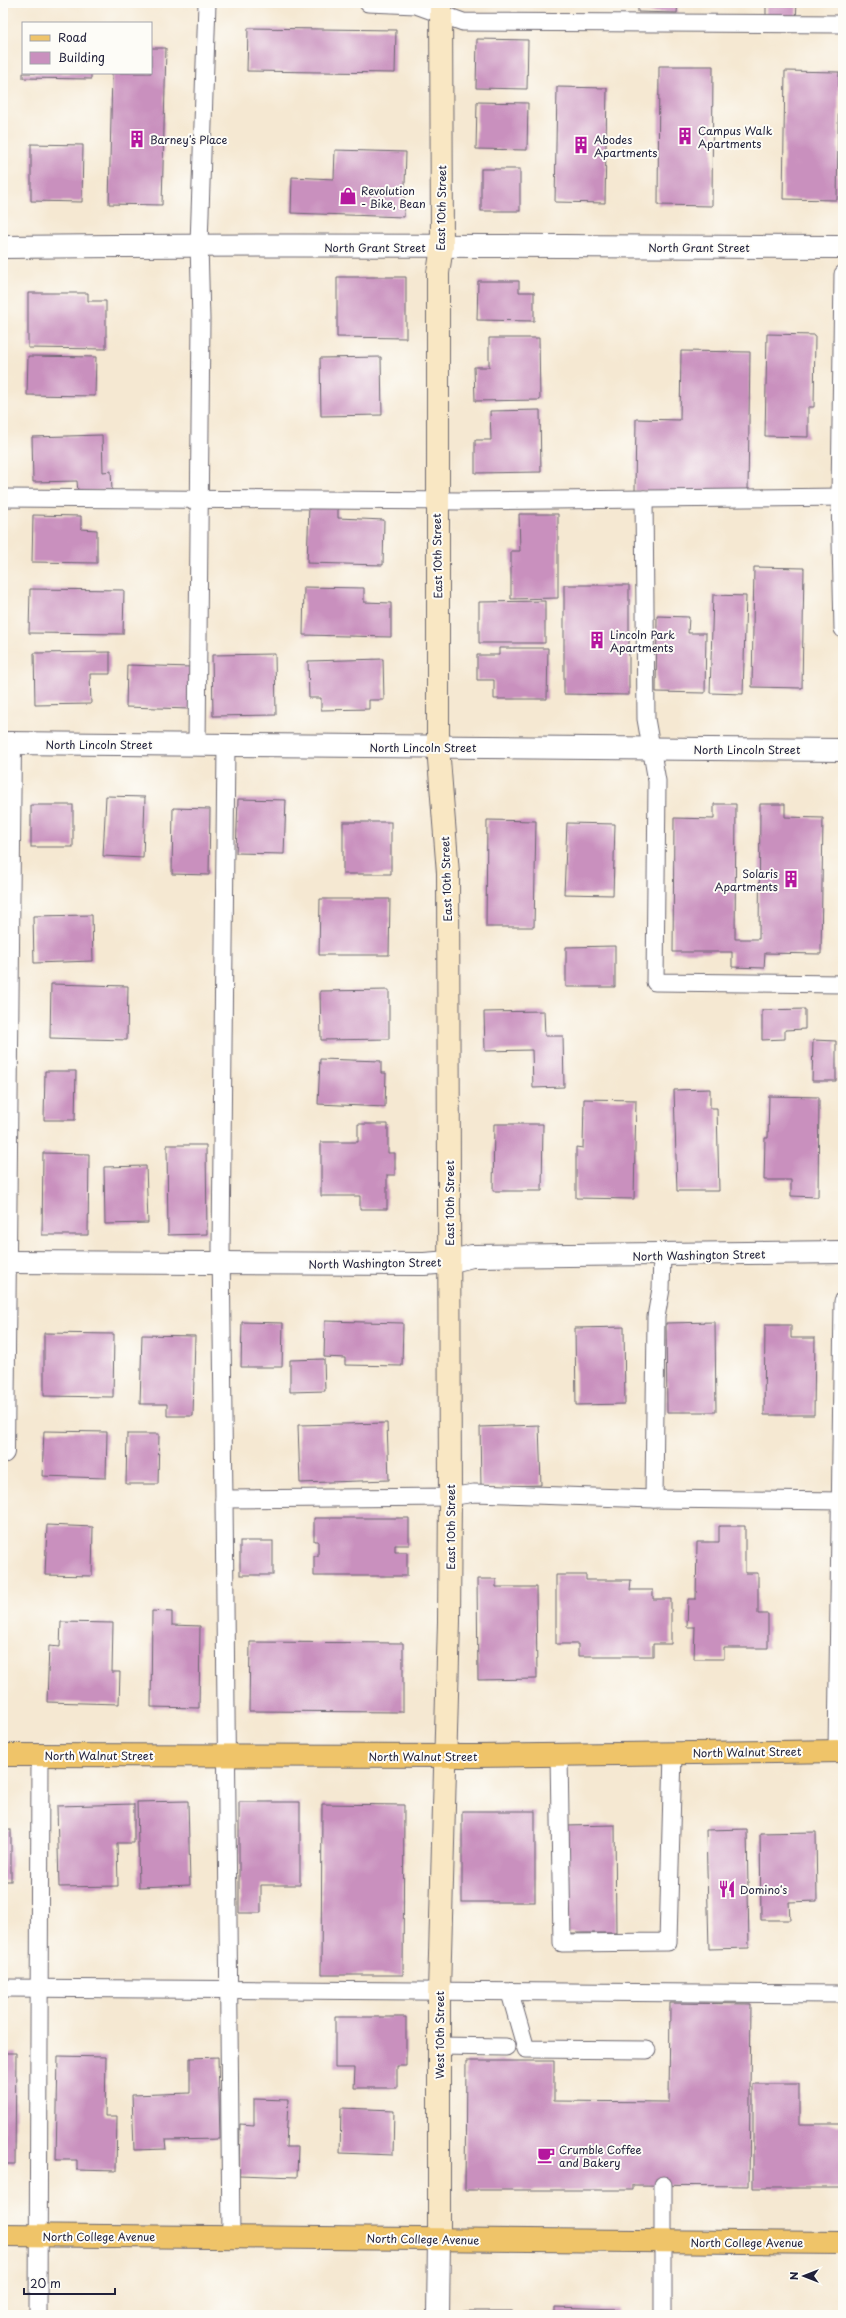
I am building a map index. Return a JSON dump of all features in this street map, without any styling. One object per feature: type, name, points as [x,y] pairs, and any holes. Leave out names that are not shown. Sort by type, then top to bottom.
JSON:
[{"type":"main road","name":"North Walnut Street","points":[[3,1755],[445,1756],[840,1751]]},
{"type":"main road","name":"North College Avenue","points":[[3,2235],[843,2243]]},
{"type":"street","name":"East 10th Street","points":[[441,9],[442,247],[438,273],[437,500],[438,746],[448,873],[450,1497],[445,1756]]},
{"type":"street","name":"North Grant Street","points":[[3,247],[200,244],[442,247],[843,247]]},
{"type":"street","name":"North Lincoln Street","points":[[6,743],[843,750]]},
{"type":"street","points":[[3,1452],[6,743]]},
{"type":"street","name":"North Washington Street","points":[[4,1262],[424,1264],[449,1262],[472,1256],[662,1256],[843,1252]]},
{"type":"street","name":"West 10th Street","points":[[438,2315],[439,1992],[445,1756]]},
{"type":"lane","points":[[197,745],[198,499],[201,319],[200,244],[207,3]]},
{"type":"lane","points":[[368,3],[416,5],[441,9],[463,22],[843,24]]},
{"type":"lane","points":[[843,274],[841,497],[843,629]]},
{"type":"lane","points":[[3,498],[437,500],[841,497]]},
{"type":"lane","points":[[644,499],[646,719],[657,781],[656,982],[843,984]]},
{"type":"lane","points":[[226,745],[221,1263],[228,1755],[231,2237]]},
{"type":"lane","points":[[654,1499],[656,1317],[661,1289],[662,1256]]},
{"type":"lane","points":[[840,1751],[843,1301]]},
{"type":"lane","points":[[224,1499],[450,1497],[474,1493],[654,1499],[841,1501]]},
{"type":"lane","points":[[559,1755],[562,1943],[668,1942],[673,1753]]},
{"type":"lane","points":[[38,2315],[40,1755]]},
{"type":"lane","points":[[3,1988],[510,1993],[843,1994]]},
{"type":"lane","points":[[510,1993],[526,2049],[647,2050]]},
{"type":"lane","points":[[439,2046],[506,2047]]},
{"type":"lane","points":[[662,2315],[663,2185]]},
{"type":"building","points":[[638,3],[678,3],[677,13],[638,12]]},
{"type":"building","points":[[766,3],[797,3],[796,20],[766,20]]},
{"type":"building","points":[[248,28],[396,30],[395,73],[247,71]]},
{"type":"building","points":[[477,39],[528,40],[527,89],[476,88]]},
{"type":"building","name":"Barney's Place","points":[[152,48],[166,48],[162,205],[109,204],[112,74],[152,74]]},
{"type":"building","name":"Campus Walk Apartments","points":[[659,66],[713,66],[712,206],[658,205]]},
{"type":"building","points":[[785,71],[839,72],[837,200],[783,199]]},
{"type":"building","points":[[23,74],[91,74],[91,79],[23,78]]},
{"type":"building","name":"Abodes Apartments","points":[[557,87],[607,88],[605,203],[555,202]]},
{"type":"building","points":[[477,102],[528,103],[527,150],[476,149]]},
{"type":"building","points":[[31,144],[83,145],[82,202],[31,201]]},
{"type":"building","name":"Revolution - Bike, Bean","points":[[335,150],[406,152],[404,217],[291,213],[292,177],[334,179]]},
{"type":"building","points":[[481,169],[520,169],[520,211],[481,211]]},
{"type":"building","points":[[337,277],[406,277],[406,338],[337,337]]},
{"type":"building","points":[[478,281],[519,281],[519,292],[534,292],[534,321],[477,320]]},
{"type":"building","points":[[28,293],[88,293],[88,301],[106,301],[106,349],[28,348]]},
{"type":"building","points":[[767,334],[815,335],[814,407],[808,407],[808,437],[765,436]]},
{"type":"building","points":[[489,338],[539,338],[540,400],[475,401],[474,367],[489,367]]},
{"type":"building","points":[[681,351],[750,352],[748,492],[635,491],[636,419],[680,420]]},
{"type":"building","points":[[28,356],[96,357],[95,396],[27,395]]},
{"type":"building","points":[[381,357],[382,415],[321,416],[320,358]]},
{"type":"building","points":[[540,410],[541,472],[475,473],[475,440],[491,440],[490,411]]},
{"type":"building","points":[[102,435],[103,472],[111,471],[112,490],[78,492],[77,481],[33,482],[32,437]]},
{"type":"building","points":[[309,506],[338,507],[338,518],[384,520],[383,565],[307,563]]},
{"type":"building","points":[[519,514],[558,514],[558,598],[511,599],[511,551],[520,551]]},
{"type":"building","points":[[33,515],[81,516],[81,529],[97,530],[97,563],[32,562]]},
{"type":"building","points":[[754,567],[804,568],[802,688],[752,687]]},
{"type":"building","name":"Lincoln Park Apartments","points":[[564,585],[629,585],[629,695],[564,694]]},
{"type":"building","points":[[304,587],[364,588],[364,602],[391,603],[391,637],[303,635]]},
{"type":"building","points":[[30,589],[124,590],[123,634],[29,633]]},
{"type":"building","points":[[713,595],[746,596],[743,694],[710,693]]},
{"type":"building","points":[[545,601],[545,643],[479,643],[479,602]]},
{"type":"building","points":[[657,616],[689,617],[688,633],[706,633],[705,693],[656,692]]},
{"type":"building","points":[[499,648],[548,648],[547,699],[494,699],[494,680],[477,680],[477,655],[499,655]]},
{"type":"building","points":[[110,652],[110,674],[90,674],[91,704],[35,705],[34,653]]},
{"type":"building","points":[[275,654],[276,715],[213,716],[212,655]]},
{"type":"building","points":[[383,659],[384,700],[369,700],[369,709],[321,710],[321,698],[309,698],[308,661]]},
{"type":"building","points":[[127,665],[191,667],[190,709],[126,707]]},
{"type":"building","points":[[106,796],[145,797],[143,858],[103,856]]},
{"type":"building","points":[[238,799],[286,800],[284,854],[236,853]]},
{"type":"building","name":"Solaris Apartments","points":[[714,804],[736,804],[735,939],[759,939],[760,804],[785,804],[785,817],[823,818],[821,954],[765,953],[764,968],[732,967],[732,952],[673,952],[674,818],[714,819]]},
{"type":"building","points":[[31,805],[73,805],[73,847],[31,847]]},
{"type":"building","points":[[173,808],[210,809],[209,875],[172,874]]},
{"type":"building","points":[[487,820],[536,821],[534,927],[486,927]]},
{"type":"building","points":[[343,822],[391,822],[391,874],[343,874]]},
{"type":"building","points":[[567,823],[615,824],[613,895],[564,894]]},
{"type":"building","points":[[320,899],[390,899],[389,955],[319,955]]},
{"type":"building","points":[[92,915],[93,961],[34,963],[33,916]]},
{"type":"building","points":[[615,946],[615,987],[566,987],[566,947]]},
{"type":"building","points":[[51,984],[128,986],[127,1040],[50,1038]]},
{"type":"building","points":[[389,990],[389,1039],[321,1040],[320,991]]},
{"type":"building","points":[[805,1009],[805,1029],[785,1030],[785,1039],[762,1040],[762,1010]]},
{"type":"building","points":[[544,1011],[545,1036],[563,1036],[564,1087],[533,1088],[532,1050],[485,1051],[484,1012]]},
{"type":"building","points":[[813,1040],[836,1041],[836,1081],[812,1081]]},
{"type":"building","points":[[320,1059],[381,1061],[381,1073],[386,1073],[385,1107],[318,1104]]},
{"type":"building","points":[[45,1071],[76,1071],[75,1120],[44,1120]]},
{"type":"building","points":[[710,1089],[710,1108],[717,1108],[719,1191],[677,1191],[674,1090]]},
{"type":"building","points":[[769,1096],[819,1097],[818,1197],[791,1196],[791,1180],[764,1180],[765,1138],[768,1138]]},
{"type":"building","points":[[584,1099],[636,1100],[634,1199],[576,1198],[576,1147],[583,1148]]},
{"type":"building","points":[[358,1124],[388,1124],[388,1153],[395,1153],[395,1175],[387,1175],[387,1209],[360,1209],[360,1196],[321,1196],[321,1142],[358,1142]]},
{"type":"building","points":[[494,1124],[543,1124],[542,1191],[493,1191]]},
{"type":"building","points":[[167,1145],[206,1145],[207,1234],[168,1235]]},
{"type":"building","points":[[43,1153],[89,1154],[88,1235],[42,1235]]},
{"type":"building","points":[[146,1166],[148,1223],[105,1224],[104,1167]]},
{"type":"building","points":[[325,1321],[403,1323],[402,1366],[345,1365],[345,1358],[324,1357]]},
{"type":"building","points":[[242,1322],[283,1323],[282,1367],[241,1367]]},
{"type":"building","points":[[715,1322],[716,1412],[667,1412],[666,1323]]},
{"type":"building","points":[[765,1325],[791,1325],[791,1338],[815,1338],[814,1415],[764,1415]]},
{"type":"building","points":[[624,1327],[625,1404],[576,1405],[575,1328]]},
{"type":"building","points":[[44,1333],[114,1334],[113,1397],[44,1396]]},
{"type":"building","points":[[142,1335],[195,1336],[193,1416],[167,1416],[167,1404],[140,1404]]},
{"type":"building","points":[[324,1359],[325,1391],[290,1392],[290,1360]]},
{"type":"building","points":[[387,1423],[389,1480],[300,1483],[298,1425]]},
{"type":"building","points":[[539,1425],[541,1485],[481,1487],[480,1427]]},
{"type":"building","points":[[44,1431],[107,1432],[106,1478],[42,1476]]},
{"type":"building","points":[[127,1434],[159,1434],[158,1484],[126,1484]]},
{"type":"building","points":[[314,1518],[409,1518],[409,1545],[395,1545],[395,1552],[407,1552],[407,1576],[314,1576],[314,1556],[318,1556],[318,1541],[314,1541]]},
{"type":"building","points":[[47,1525],[93,1527],[92,1576],[45,1575]]},
{"type":"building","points":[[719,1526],[745,1526],[745,1573],[758,1573],[758,1614],[768,1614],[768,1648],[724,1648],[724,1659],[694,1659],[695,1627],[687,1627],[688,1599],[696,1599],[697,1542],[719,1542]]},
{"type":"building","points":[[240,1541],[273,1541],[273,1575],[240,1575]]},
{"type":"building","points":[[556,1575],[586,1575],[586,1580],[631,1580],[630,1590],[653,1590],[653,1599],[671,1599],[671,1644],[653,1644],[653,1656],[578,1656],[578,1644],[556,1644]]},
{"type":"building","points":[[477,1579],[496,1579],[496,1587],[536,1587],[537,1679],[478,1680]]},
{"type":"building","points":[[152,1611],[172,1612],[172,1625],[200,1626],[199,1708],[151,1707]]},
{"type":"building","points":[[61,1622],[113,1623],[112,1672],[120,1672],[119,1704],[47,1702],[49,1646],[60,1647]]},
{"type":"building","points":[[250,1642],[403,1643],[403,1712],[249,1711]]},
{"type":"building","points":[[188,1801],[190,1885],[139,1887],[137,1802]]},
{"type":"building","points":[[239,1802],[300,1802],[300,1885],[261,1885],[261,1913],[239,1913]]},
{"type":"building","points":[[134,1804],[134,1843],[117,1843],[118,1886],[59,1887],[57,1806]]},
{"type":"building","points":[[322,1804],[404,1805],[403,1975],[321,1975]]},
{"type":"building","points":[[462,1811],[535,1811],[535,1902],[462,1902]]},
{"type":"building","points":[[615,1825],[616,1933],[567,1933],[566,1826]]},
{"type":"building","name":"Domino's","points":[[747,1829],[749,1948],[709,1949],[706,1830]]},
{"type":"building","points":[[3,1830],[11,1830],[11,1881],[3,1881]]},
{"type":"building","points":[[816,1832],[817,1901],[789,1902],[790,1920],[761,1920],[760,1833]]},
{"type":"building","points":[[670,2003],[751,2004],[749,2186],[633,2185],[633,2190],[465,2190],[466,2061],[554,2061],[554,2101],[669,2102]]},
{"type":"building","points":[[335,2017],[406,2017],[406,2066],[397,2066],[397,2088],[354,2088],[355,2068],[335,2068]]},
{"type":"building","points":[[3,2053],[16,2053],[15,2164],[3,2164]]},
{"type":"building","points":[[58,2056],[106,2057],[105,2116],[117,2116],[116,2171],[77,2170],[77,2160],[56,2160]]},
{"type":"building","points":[[218,2057],[220,2139],[165,2140],[166,2149],[134,2150],[132,2095],[190,2093],[190,2058]]},
{"type":"building","points":[[753,2084],[799,2084],[799,2124],[843,2124],[843,2188],[753,2188]]},
{"type":"building","points":[[254,2099],[288,2100],[286,2147],[298,2147],[297,2177],[239,2175],[240,2124],[254,2125]]},
{"type":"building","points":[[341,2108],[394,2110],[393,2155],[340,2153]]},
{"type":"building","points":[[555,2307],[618,2309],[618,2315],[555,2315]]},
{"type":"building","points":[[465,2311],[512,2311],[512,2315],[465,2315]]},
{"type":"place","name":"Campus Walk Apartments","points":[[685,136]]},
{"type":"place","name":"Barney's Place","points":[[137,139]]},
{"type":"place","name":"Abodes Apartments","points":[[581,145]]},
{"type":"place","name":"Revolution - Bike, Bean","points":[[348,196]]},
{"type":"place","name":"Lincoln Park Apartments","points":[[597,640]]},
{"type":"place","name":"Solaris Apartments","points":[[791,879]]},
{"type":"place","name":"Domino's","points":[[727,1889]]},
{"type":"place","name":"Crumble Coffee and Bakery","points":[[546,2155]]}]
